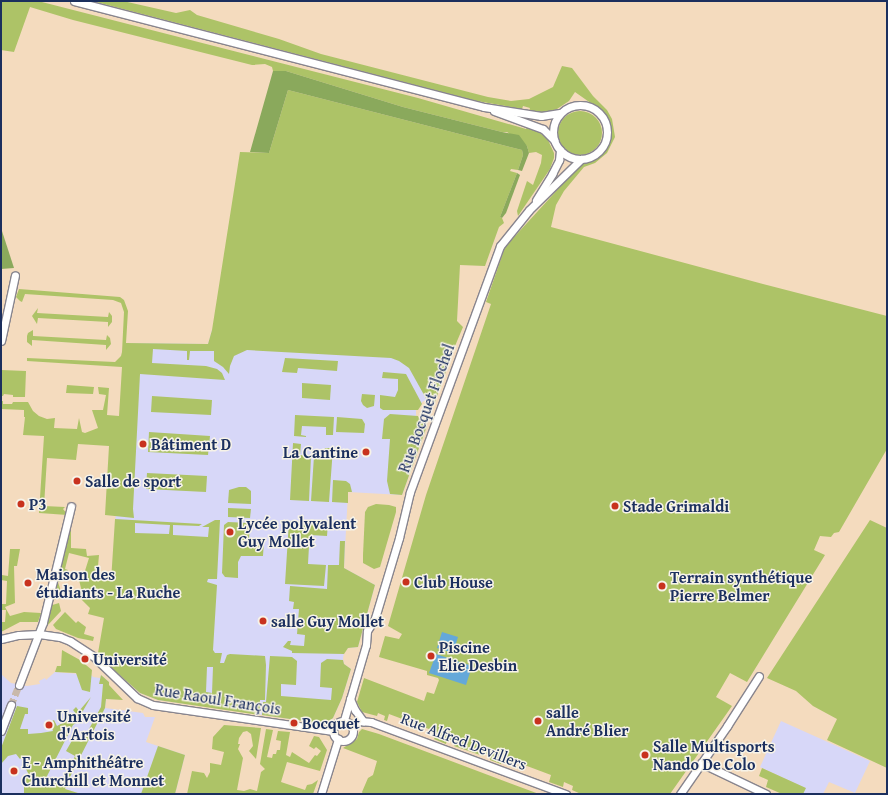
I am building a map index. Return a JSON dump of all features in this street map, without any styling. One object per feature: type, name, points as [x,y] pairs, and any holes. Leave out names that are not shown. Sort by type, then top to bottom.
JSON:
[{"type":"street","points":[[74,1],[484,107],[541,116],[560,113],[570,106],[584,104],[595,109],[604,118],[608,133],[604,145],[596,154],[581,159],[566,155],[560,150],[554,140],[543,130],[484,107]]},
{"type":"street","points":[[554,140],[554,126],[560,113]]},
{"type":"street","name":"Rue Bocquet Flochel","points":[[529,210],[552,174],[559,160],[560,150]]},
{"type":"street","name":"Rue Bocquet Flochel","points":[[344,720],[399,538],[410,492],[490,271],[505,239],[529,210],[581,159]]},
{"type":"street","points":[[1,341],[15,275]]},
{"type":"street","points":[[19,685],[39,634],[71,506]]},
{"type":"street","name":"Rue Raoul François","points":[[1,639],[19,635],[39,634],[60,637],[80,647],[93,656],[126,690],[137,698],[153,705],[333,731]]},
{"type":"street","points":[[680,794],[727,726],[759,676]]},
{"type":"street","points":[[350,699],[355,710],[363,721],[352,726]]},
{"type":"street","points":[[1,731],[11,705]]},
{"type":"street","points":[[321,794],[338,739],[333,731],[335,724],[344,720],[352,726],[353,733],[349,739],[338,739]]},
{"type":"street","name":"Rue Alfred Devillers","points":[[363,721],[381,725],[566,794]]},
{"type":"street","points":[[701,763],[766,794]]},
{"type":"shaded area","name":"Lycée polyvalent Guy Mollet","points":[[212,330],[447,347],[446,350],[453,352],[435,402],[428,402],[427,400],[422,402],[416,410],[416,416],[427,426],[402,495],[348,492],[344,568],[375,585],[358,647],[348,648],[344,652],[344,664],[351,669],[342,698],[333,718],[325,724],[158,700],[140,693],[109,665],[107,661],[126,343],[208,344]]},
{"type":"shaded area","points":[[55,672],[91,675],[93,677],[100,678],[101,675],[109,682],[105,708],[143,713],[145,717],[155,717],[146,742],[185,755],[175,794],[81,794],[65,789],[67,784],[41,782],[36,794],[1,794],[1,674],[11,683],[27,686],[40,684],[39,681],[45,678],[46,680]]},
{"type":"shaded area","points":[[781,721],[870,761],[855,793],[829,782],[823,794],[803,794],[805,788],[760,767]]},
{"type":"green space","points":[[1,1],[38,1],[418,98],[526,129],[527,127],[538,131],[548,140],[554,153],[554,158],[550,169],[518,216],[517,211],[527,181],[533,185],[541,163],[542,155],[536,152],[529,153],[527,146],[507,132],[403,107],[286,71],[273,71],[272,67],[265,64],[252,65],[73,20],[30,7],[14,52],[1,50]]},
{"type":"green space","name":"Stade Grimaldi","points":[[92,1],[123,1],[176,13],[190,10],[197,15],[279,39],[321,54],[488,97],[511,101],[529,99],[553,87],[562,66],[572,68],[593,96],[607,110],[612,119],[615,137],[607,153],[595,163],[584,167],[564,191],[556,205],[551,227],[887,316],[887,449],[839,532],[834,533],[831,537],[820,536],[814,550],[825,555],[747,682],[730,673],[716,697],[732,706],[670,794],[581,794],[572,790],[573,786],[564,782],[563,787],[549,782],[551,775],[503,757],[501,764],[490,760],[491,756],[484,753],[483,756],[454,746],[456,742],[447,739],[446,744],[434,739],[437,732],[389,714],[387,721],[384,720],[385,716],[378,713],[377,716],[362,712],[357,702],[364,678],[424,701],[427,692],[434,694],[439,680],[438,678],[427,675],[427,671],[379,657],[385,636],[399,639],[402,634],[388,626],[426,495],[491,304],[486,302],[505,247],[581,164],[593,160],[603,153],[608,146],[611,130],[609,120],[602,111],[575,92],[569,101],[557,109],[541,114],[529,111],[530,108],[523,106],[522,109],[477,101]]},
{"type":"green space","points":[[273,71],[286,71],[403,107],[519,135],[527,146],[529,153],[522,171],[518,170],[523,155],[522,150],[288,90],[269,153],[250,152]]},
{"type":"green space","points":[[288,90],[522,150],[523,155],[518,170],[511,169],[510,171],[517,173],[500,217],[504,223],[499,227],[485,266],[460,265],[457,321],[463,327],[455,346],[448,344],[446,350],[453,352],[435,402],[428,402],[409,368],[399,361],[391,358],[247,350],[234,356],[229,374],[223,367],[214,361],[214,351],[190,351],[189,360],[187,360],[187,351],[153,349],[152,363],[206,366],[217,369],[222,373],[225,380],[140,374],[133,509],[134,518],[105,515],[109,446],[78,444],[76,460],[47,458],[44,506],[65,507],[63,509],[68,515],[39,513],[44,436],[23,435],[25,417],[24,410],[1,409],[1,401],[3,401],[3,404],[28,402],[33,411],[39,416],[47,419],[55,418],[54,428],[77,429],[79,418],[82,432],[85,433],[98,428],[92,410],[103,410],[106,395],[99,394],[98,387],[109,388],[107,415],[119,416],[122,367],[27,361],[27,358],[115,362],[121,356],[122,352],[124,312],[121,303],[113,300],[25,294],[22,302],[16,297],[19,289],[120,297],[124,300],[128,311],[126,343],[208,344],[212,330],[240,152],[269,153]]},
{"type":"green space","points":[[580,111],[592,115],[598,121],[602,133],[598,145],[592,151],[580,155],[568,151],[562,145],[558,133],[562,121],[568,115]]},
{"type":"green space","points":[[517,173],[520,175],[506,213],[502,218],[500,217]]},
{"type":"green space","points":[[1,228],[14,268],[1,269]]},
{"type":"green space","points":[[38,308],[37,313],[108,317],[109,312],[112,316],[112,322],[108,327],[108,322],[38,318],[37,324],[32,316]]},
{"type":"green space","points":[[33,330],[33,336],[106,340],[107,335],[110,338],[111,344],[106,350],[106,345],[32,340],[32,346],[27,342],[27,336],[28,333]]},
{"type":"green space","points":[[285,358],[338,361],[337,371],[298,368],[297,373],[282,372]]},
{"type":"green space","points":[[1,370],[26,371],[25,397],[13,397],[13,395],[4,394],[1,396]]},
{"type":"green space","points":[[383,372],[406,374],[422,404],[418,410],[383,410],[380,408],[380,395],[395,397],[398,390],[398,379],[382,378]]},
{"type":"green space","points":[[302,383],[331,385],[330,400],[302,398]]},
{"type":"green space","points":[[67,385],[94,387],[93,394],[66,393]]},
{"type":"green space","points":[[362,394],[375,395],[374,406],[367,408],[363,405],[361,401]]},
{"type":"green space","points":[[152,396],[212,400],[211,415],[151,412]]},
{"type":"green space","points":[[390,414],[418,416],[421,422],[427,426],[402,495],[390,494],[387,481],[390,439],[382,439],[384,419]]},
{"type":"green space","points":[[295,415],[334,417],[333,435],[326,435],[326,427],[302,426],[301,435],[306,437],[294,436]]},
{"type":"green space","points":[[337,417],[362,419],[365,424],[364,433],[336,432]]},
{"type":"green space","points":[[149,432],[210,436],[208,455],[148,452]]},
{"type":"green space","points":[[293,443],[301,444],[300,455],[311,456],[309,501],[290,500]]},
{"type":"green space","points":[[325,448],[333,448],[329,502],[311,501],[314,456],[324,456]]},
{"type":"green space","points":[[147,473],[207,476],[206,492],[146,489]]},
{"type":"green space","points":[[333,480],[346,481],[350,484],[352,492],[348,492],[348,503],[332,502]]},
{"type":"green space","points":[[239,487],[246,487],[251,491],[251,504],[228,503],[229,490]]},
{"type":"green space","points":[[376,504],[396,507],[396,512],[380,567],[374,569],[363,563],[363,555],[365,512],[368,507]]},
{"type":"green space","points":[[228,508],[251,509],[250,518],[228,517]]},
{"type":"green space","points":[[115,519],[202,524],[199,526],[173,525],[173,535],[208,537],[209,527],[202,527],[215,520],[220,520],[217,579],[208,579],[207,582],[217,585],[213,650],[215,653],[222,653],[220,663],[224,663],[227,655],[230,654],[265,656],[265,700],[260,700],[260,715],[158,700],[140,693],[114,670],[98,653],[104,618],[88,614],[90,608],[78,596],[82,592],[78,576],[79,573],[84,574],[89,558],[69,553],[65,569],[68,570],[65,580],[58,582],[63,598],[51,600],[69,529],[71,530],[71,548],[86,549],[87,556],[99,555],[97,578],[111,581]],"holes":[[[135,523],[170,525],[169,534],[135,533]],[[207,667],[213,667],[212,693],[206,692]]]},
{"type":"green space","points":[[870,520],[887,528],[887,768],[827,740],[837,719],[813,706],[796,691],[767,678]]},
{"type":"green space","points":[[289,521],[328,523],[327,536],[310,535],[309,546],[308,564],[326,565],[324,586],[285,584]]},
{"type":"green space","points":[[228,522],[250,523],[249,539],[264,540],[263,556],[241,556],[238,562],[238,578],[225,577],[222,573],[224,525]]},
{"type":"green space","points":[[340,541],[345,541],[344,568],[375,585],[358,647],[348,648],[344,654],[292,653],[292,651],[283,647],[288,641],[291,641],[290,645],[304,646],[305,635],[297,634],[299,609],[293,609],[294,602],[289,601],[290,586],[327,589],[328,565],[339,565]]},
{"type":"green space","points":[[10,549],[20,549],[17,566],[14,566],[15,603],[5,607],[10,616],[24,612],[41,613],[38,622],[20,622],[1,632],[1,622],[5,622],[6,610],[1,610],[1,604],[6,604],[7,581],[1,580],[2,575],[8,576]]},
{"type":"green space","points":[[59,603],[61,611],[47,626],[45,625],[49,606]]},
{"type":"green space","points":[[65,612],[76,623],[78,621],[86,627],[84,634],[94,637],[93,641],[78,638],[56,629],[53,625]]},
{"type":"green space","points":[[62,650],[80,660],[92,670],[90,692],[82,690],[76,673],[55,672],[57,666],[61,666]]},
{"type":"green space","points":[[270,656],[292,657],[297,661],[296,685],[281,684],[281,696],[331,700],[332,688],[320,687],[321,663],[327,659],[343,660],[344,664],[351,669],[342,698],[333,718],[325,724],[262,715],[263,702],[266,702]]},
{"type":"green space","points":[[101,675],[109,682],[109,685],[123,700],[106,699],[105,708],[69,779],[65,777],[75,756],[66,751],[74,737],[83,740],[101,707],[103,684],[99,684]]},
{"type":"green space","points":[[91,697],[76,723],[73,725],[44,782],[67,784],[65,789],[81,794],[24,794],[24,781],[29,775],[22,761],[25,760],[23,757],[20,759],[16,754],[8,756],[1,764],[1,748],[17,706],[28,708],[28,714],[25,714],[20,729],[28,729],[28,734],[41,733],[53,731],[50,722],[54,720],[57,726],[77,715],[73,710],[76,707],[79,711]]},
{"type":"green space","points":[[224,725],[261,728],[256,759],[249,751],[253,746],[251,734],[247,731],[243,732],[239,738],[238,744],[240,744],[238,749],[243,758],[237,790],[244,791],[250,789],[257,791],[261,772],[265,769],[260,764],[266,729],[273,730],[267,757],[272,758],[273,754],[276,754],[277,750],[280,750],[281,741],[276,740],[278,731],[290,732],[286,755],[290,757],[292,752],[309,763],[315,755],[317,756],[321,751],[316,747],[314,749],[309,746],[314,736],[319,737],[327,750],[320,771],[287,762],[281,782],[305,790],[307,785],[318,780],[313,794],[187,794],[192,771],[204,773],[207,778],[210,772],[210,763],[221,765],[224,752],[212,749],[213,737]]},
{"type":"green space","points":[[362,729],[539,794],[363,794],[362,792],[368,778],[373,775],[377,761],[343,748],[357,739],[359,732]]},
{"type":"green space","points":[[158,746],[185,755],[175,794],[141,794]]},
{"type":"green space","points":[[762,768],[806,788],[803,794],[782,794],[766,787],[768,780],[759,776]]},
{"type":"water","points":[[442,632],[458,637],[453,653],[437,648]]},
{"type":"water","points":[[436,654],[472,666],[466,685],[429,673]]},
{"type":"tunnel","points":[[11,705],[19,685]]},
{"type":"place","name":"Bâtiment D","points":[[143,444]]},
{"type":"place","name":"La Cantine","points":[[366,452]]},
{"type":"place","name":"Salle de sport","points":[[77,481]]},
{"type":"place","name":"P3","points":[[21,504]]},
{"type":"place","name":"Stade Grimaldi","points":[[615,506]]},
{"type":"place","name":"Lycée polyvalent Guy Mollet","points":[[230,532]]},
{"type":"place","name":"Club House","points":[[406,582]]},
{"type":"place","name":"Maison des étudiants - La Ruche","points":[[28,583]]},
{"type":"place","name":"Terrain synthétique Pierre Belmer","points":[[662,586]]},
{"type":"place","name":"salle Guy Mollet","points":[[263,621]]},
{"type":"place","name":"Piscine Elie Desbin","points":[[431,656]]},
{"type":"place","name":"Université","points":[[85,659]]},
{"type":"place","name":"salle André Blier","points":[[538,721]]},
{"type":"place","name":"Bocquet","points":[[294,723]]},
{"type":"place","name":"Université d'Artois","points":[[49,725]]},
{"type":"place","name":"Salle Multisports Nando De Colo","points":[[645,755]]},
{"type":"place","name":"E - Amphithéâtre Churchill et Monnet","points":[[14,771]]}]
